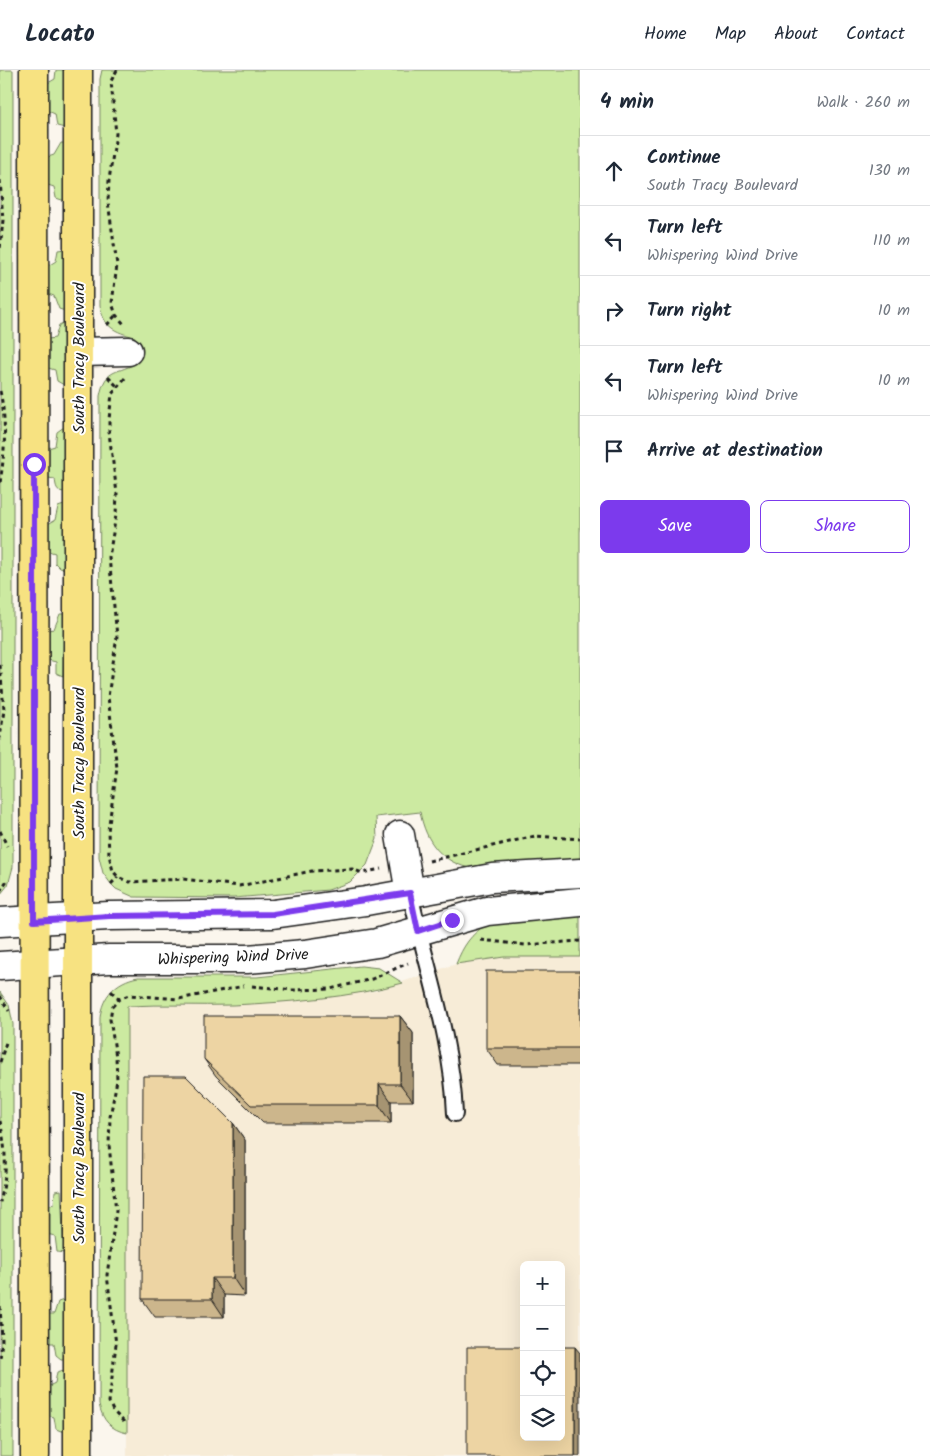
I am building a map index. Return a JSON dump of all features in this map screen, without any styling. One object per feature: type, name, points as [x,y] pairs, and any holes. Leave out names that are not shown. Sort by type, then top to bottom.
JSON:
[{"type":"main road","points":[[34,70],[35,1456]]},
{"type":"main road","name":"South Tracy Boulevard","points":[[78,70],[78,1456]]},
{"type":"street","points":[[78,352],[128,351]]},
{"type":"street","points":[[400,835],[410,893]]},
{"type":"street","points":[[0,922],[78,918],[273,914],[517,875],[580,873]]},
{"type":"street","name":"Whispering Wind Drive","points":[[0,966],[78,961],[280,957],[362,946],[488,911],[580,902]]},
{"type":"lane","points":[[410,893],[418,931],[447,1040],[454,1085],[454,1114]]},
{"type":"path","points":[[116,70],[111,80],[116,109],[116,146],[109,180],[108,202],[117,265],[112,303],[116,315],[124,324]]},
{"type":"path","points":[[0,180],[3,220],[0,249]]},
{"type":"path","points":[[107,325],[116,315]]},
{"type":"path","points":[[107,376],[117,386]]},
{"type":"path","points":[[124,378],[112,394],[109,419],[109,433],[117,493],[116,516],[109,549],[109,572],[117,636],[108,697],[117,768],[108,843],[110,863],[118,877],[130,882],[170,879],[239,886],[312,871],[352,869],[362,872]]},
{"type":"path","points":[[0,391],[6,434],[0,483]]},
{"type":"path","points":[[0,665],[4,710],[0,738]]},
{"type":"path","points":[[444,858],[535,836],[580,839]]},
{"type":"path","points":[[110,884],[118,877]]},
{"type":"path","points":[[476,939],[525,945],[580,942]]},
{"type":"path","points":[[124,1422],[113,1411],[109,1402],[116,1344],[107,1275],[116,1211],[109,1145],[110,1117],[117,1080],[116,1057],[110,1019],[112,1007],[119,999],[135,994],[167,999],[192,998],[244,986],[300,990],[330,989],[372,979],[385,975],[387,972]]},
{"type":"path","points":[[111,991],[119,999]]},
{"type":"path","points":[[0,996],[10,1017]]},
{"type":"path","points":[[0,1062],[10,1032]]},
{"type":"path","points":[[0,1121],[5,1148],[6,1171],[0,1202]]},
{"type":"path","points":[[0,1306],[2,1340],[0,1359]]},
{"type":"shaded area","points":[[504,957],[580,957],[580,1456],[127,1456],[127,1006],[233,1005],[375,991],[456,964]]},
{"type":"green space","points":[[0,70],[13,70],[13,867],[8,885],[0,895]]},
{"type":"green space","points":[[56,70],[65,70],[65,128],[57,126],[55,114],[48,111],[48,83],[55,79]]},
{"type":"green space","points":[[102,70],[580,70],[580,862],[474,869],[463,866],[444,857],[437,850],[426,833],[420,812],[376,817],[377,839],[367,865],[350,882],[328,890],[234,898],[134,897],[116,889],[103,873],[99,857],[100,396],[102,387],[108,377],[116,371],[135,364],[135,337],[111,327],[104,319],[100,305],[100,79]]},
{"type":"green space","points":[[61,143],[65,143],[65,201],[56,198],[54,187],[48,185],[48,157],[54,155]]},
{"type":"green space","points":[[65,249],[65,311],[59,309],[54,296],[48,294],[48,266],[56,261],[58,250]]},
{"type":"green space","points":[[65,322],[64,385],[57,381],[55,370],[48,368],[48,339],[55,338],[59,325]]},
{"type":"green space","points":[[64,427],[65,492],[62,492],[58,490],[55,479],[48,478],[48,448],[55,446],[57,432]]},
{"type":"green space","points":[[64,505],[64,569],[55,563],[55,553],[48,551],[48,524],[55,520],[58,507]]},
{"type":"green space","points":[[60,614],[64,614],[63,676],[56,673],[56,662],[48,660],[48,630],[54,629]]},
{"type":"green space","points":[[580,914],[580,957],[504,957],[456,964],[468,941],[487,924]]},
{"type":"green space","points":[[361,966],[379,968],[403,983],[341,996],[298,1001],[233,1005],[127,1006],[127,1433],[121,1432],[108,1423],[102,1415],[99,1404],[100,1018],[107,996],[123,982],[138,977],[257,977]]},
{"type":"green space","points":[[0,992],[9,1005],[13,1024],[13,1456],[0,1456]]},
{"type":"green space","points":[[61,1190],[64,1253],[57,1252],[55,1236],[47,1234],[47,1206],[54,1204],[55,1191]]},
{"type":"green space","points":[[64,1300],[64,1359],[61,1359],[56,1355],[54,1343],[47,1343],[47,1314],[54,1314],[58,1302]]},
{"type":"green space","points":[[64,1370],[64,1431],[61,1431],[56,1429],[54,1417],[47,1415],[47,1387],[55,1383],[57,1372]]},
{"type":"building","points":[[486,971],[580,971],[580,1048],[486,1048]]},
{"type":"building","points":[[204,1016],[400,1016],[400,1084],[379,1084],[379,1105],[251,1105],[204,1059]]},
{"type":"building","points":[[143,1076],[186,1076],[233,1123],[233,1278],[212,1278],[212,1299],[142,1299]]},
{"type":"building","points":[[467,1347],[520,1347],[520,1441],[565,1441],[565,1347],[575,1347],[575,1456],[467,1456]]},
{"type":"route","points":[[34,464],[34,921],[109,916],[246,916],[273,914],[352,904],[410,893],[418,931],[452,920]]}]
